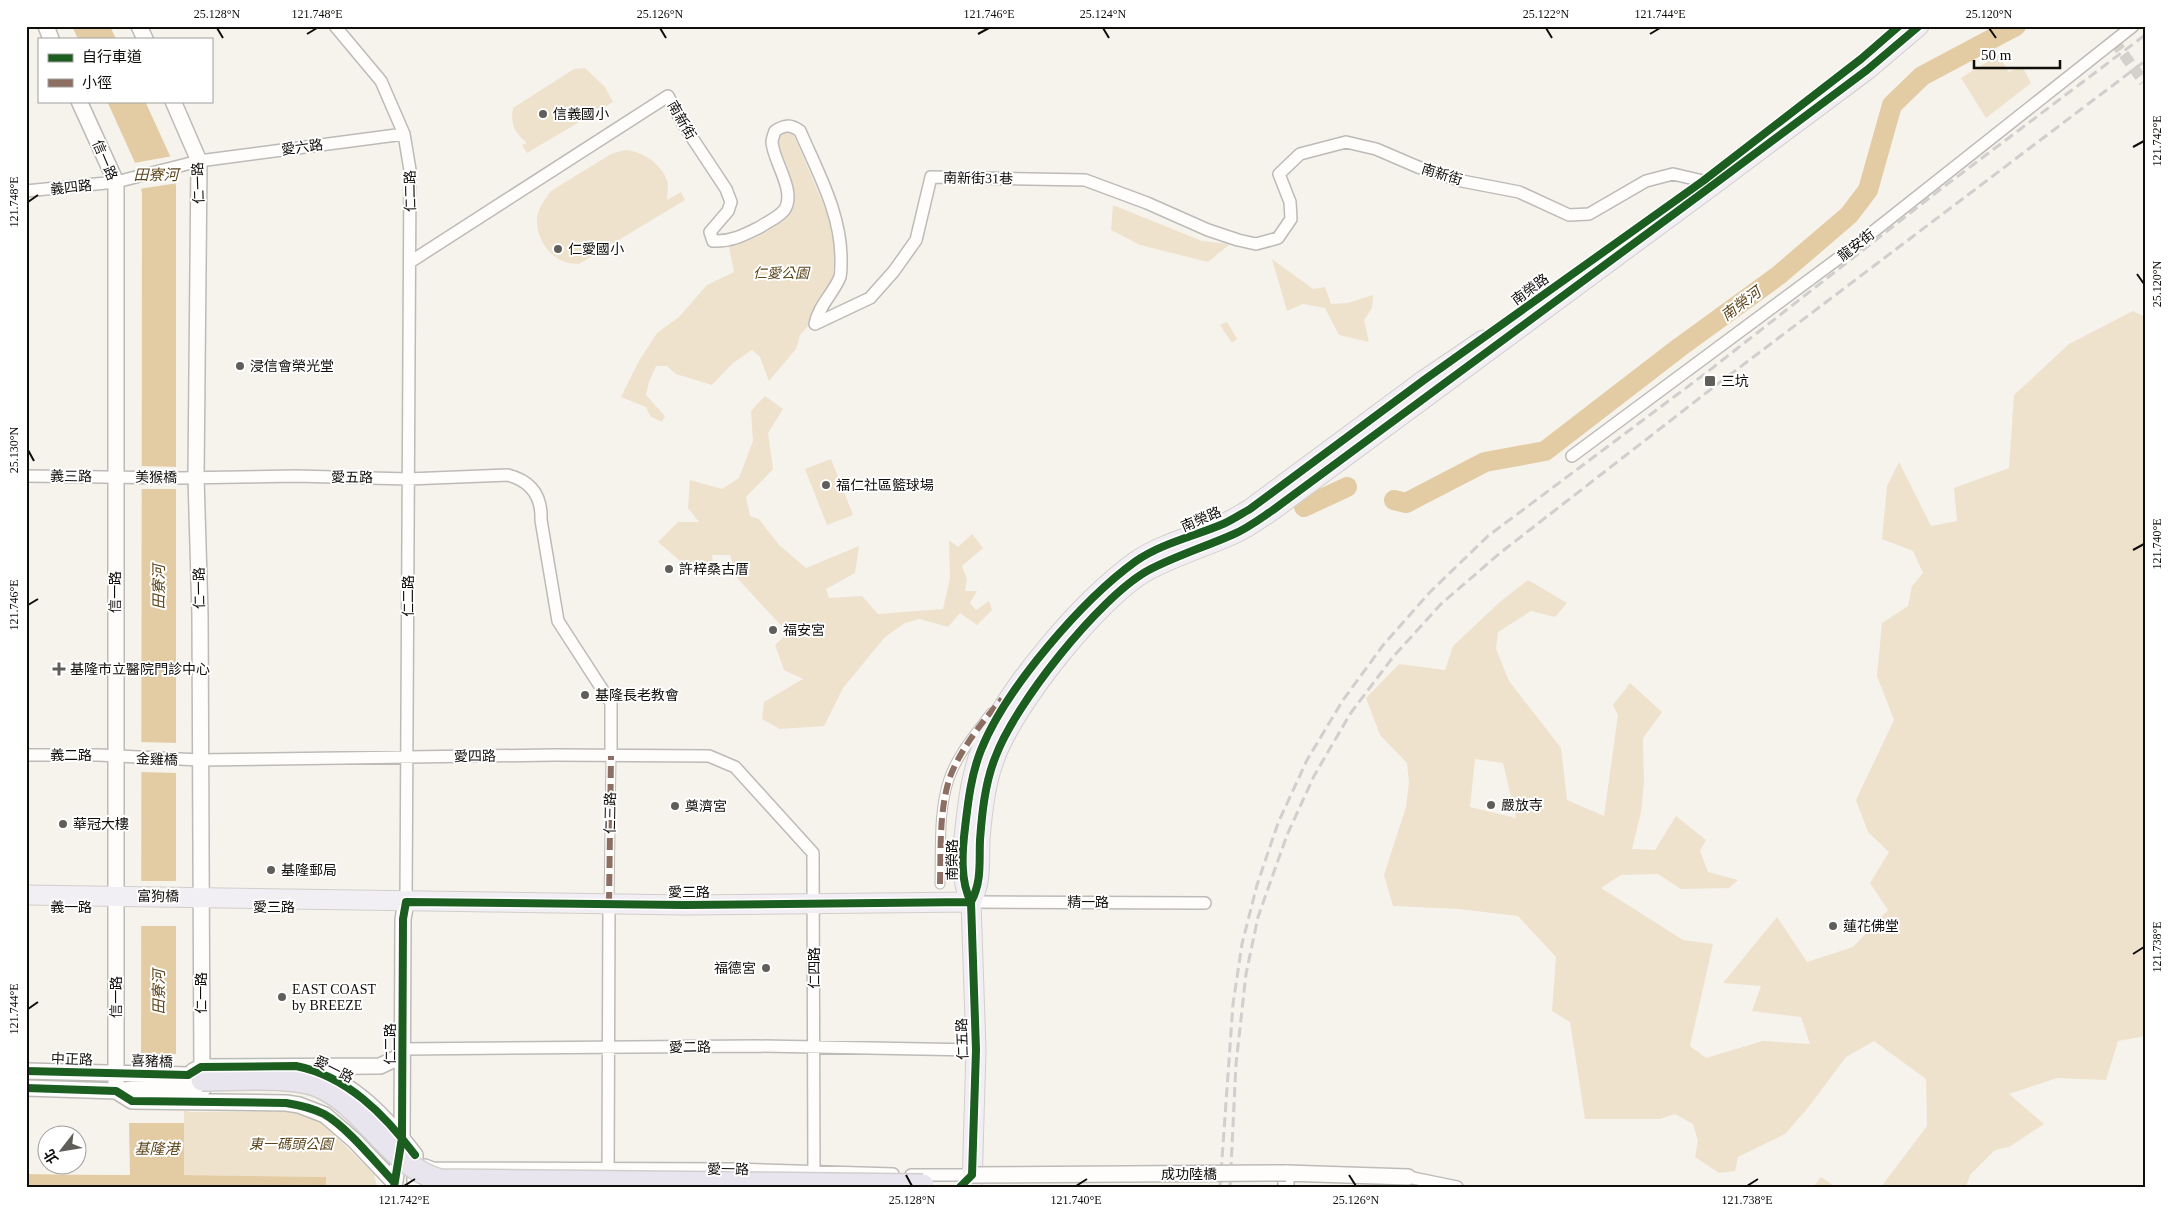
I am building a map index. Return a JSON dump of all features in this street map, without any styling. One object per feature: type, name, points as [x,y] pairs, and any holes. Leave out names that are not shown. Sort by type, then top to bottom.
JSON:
[{"type":"highway","points":[[195,1084],[280,1080],[312,1084],[338,1097],[399,1156],[425,1173],[440,1180],[923,1185]]},
{"type":"highway","points":[[195,1084],[288,1090],[316,1094],[334,1102],[397,1160],[430,1183],[439,1186],[504,1187]]},
{"type":"main road","name":"南榮路","points":[[971,902],[979,884],[980,839],[988,782],[994,758],[1022,709],[1053,664],[1084,627],[1127,585],[1163,564],[1236,534],[1273,510],[1706,185],[1861,60],[1899,26]]},
{"type":"main road","name":"南榮路","points":[[971,902],[964,884],[963,841],[974,771],[980,752],[992,727],[1028,672],[1086,606],[1112,580],[1151,552],[1225,523],[1250,509],[1424,380],[1706,185],[1867,70],[1919,26]]},
{"type":"main road","name":"義一路","points":[[26,896],[115,901]]},
{"type":"main road","name":"義一路","points":[[26,906],[115,901]]},
{"type":"main road","name":"富狗橋","points":[[115,901],[201,903]]},
{"type":"main road","name":"愛三路","points":[[201,903],[813,904],[971,902]]},
{"type":"main road","name":"仁五路","points":[[968,1183],[976,1050],[971,902]]},
{"type":"street","points":[[46,26],[51,38]]},
{"type":"street","points":[[139,26],[144,38]]},
{"type":"street","name":"仁二路","points":[[335,26],[381,81],[404,134],[410,170],[408,758],[406,902],[403,919],[402,1138],[396,1185]]},
{"type":"street","name":"龍安街","points":[[1572,456],[1855,246],[2133,26]]},
{"type":"street","name":"南新街","points":[[410,262],[668,96],[726,189],[731,202],[728,211],[710,232],[713,241],[727,242],[774,219],[785,209],[788,197],[784,177],[772,143],[775,131]]},
{"type":"street","name":"信一路","points":[[79,102],[116,182],[116,1092]]},
{"type":"street","name":"仁一路","points":[[173,102],[200,161],[196,477],[201,903],[195,1084]]},
{"type":"street","name":"南新街31巷","points":[[775,131],[783,126],[792,126],[800,131],[834,211],[841,247],[840,276],[832,291],[821,305],[815,324],[870,298],[894,271],[916,240],[931,177],[1085,180],[1238,240]]},
{"type":"street","name":"愛六路","points":[[116,182],[200,161],[404,134]]},
{"type":"street","name":"南新街","points":[[1238,240],[1256,244],[1278,238],[1291,219],[1290,202],[1279,174],[1300,154],[1346,142],[1376,149],[1418,168],[1462,181],[1519,192],[1569,215],[1589,214],[1646,181],[1673,174],[1706,185]]},
{"type":"street","name":"義四路","points":[[26,191],[116,182]]},
{"type":"street","name":"愛五路","points":[[196,477],[296,476],[408,479],[508,475]]},
{"type":"street","name":"仁三路","points":[[508,475],[523,478],[542,504],[542,520],[558,621],[611,703],[608,1187]]},
{"type":"street","name":"義三路","points":[[26,476],[115,477]]},
{"type":"street","name":"美猴橋","points":[[115,477],[196,477]]},
{"type":"street","name":"南榮路","points":[[940,884],[941,825],[949,779],[966,748],[997,704],[1028,672]]},
{"type":"street","name":"義二路","points":[[26,755],[115,756]]},
{"type":"street","name":"愛四路","points":[[200,760],[554,755],[710,756],[734,767],[743,776]]},
{"type":"street","name":"金雞橋","points":[[115,756],[200,760]]},
{"type":"street","name":"仁四路","points":[[743,776],[813,853],[814,1187]]},
{"type":"street","name":"精一路","points":[[971,902],[1206,903]]},
{"type":"street","name":"愛二路","points":[[403,1049],[578,1047],[609,1049],[756,1046],[976,1050]]},
{"type":"street","name":"愛一路","points":[[195,1084],[296,1066],[384,1065],[397,1058],[403,1049]]},
{"type":"street","name":"愛一路","points":[[296,1066],[320,1072],[376,1108],[427,1167],[734,1169],[814,1172],[968,1183]]},
{"type":"street","name":"中正路","points":[[26,1071],[116,1073]]},
{"type":"street","name":"喜豬橋","points":[[116,1073],[195,1084]]},
{"type":"street","points":[[26,1088],[116,1092],[132,1100],[195,1084],[299,1105],[325,1115],[355,1141],[396,1185]]},
{"type":"street","points":[[355,1093],[355,1141]]},
{"type":"street","points":[[415,1155],[415,1187]]},
{"type":"street","points":[[1408,1177],[1456,1187]]},
{"type":"street","name":"成功陸橋","points":[[968,1183],[1408,1177]]},
{"type":"green space","points":[[1998,55],[2009,72],[2022,66],[2031,83],[1986,118],[1961,78]]},
{"type":"green space","points":[[585,68],[605,87],[613,102],[527,153],[522,145],[527,143],[514,128],[512,119],[513,108],[574,69]]},
{"type":"green space","name":"仁愛公園","points":[[786,128],[793,133],[827,213],[835,249],[833,278],[826,293],[815,307],[808,326],[800,335],[796,349],[769,381],[760,357],[752,350],[733,363],[712,385],[676,374],[667,366],[656,366],[646,395],[665,416],[662,422],[650,416],[646,407],[621,397],[639,361],[657,333],[679,317],[707,285],[734,272],[729,247],[788,213],[775,146],[778,134]]},
{"type":"green space","points":[[625,150],[644,155],[660,168],[668,182],[667,200],[681,192],[685,200],[579,264],[562,261],[555,257],[544,244],[538,228],[537,219],[544,200],[551,191],[611,154]]},
{"type":"green space","points":[[1113,205],[1202,241],[1230,244],[1208,262],[1140,245],[1111,230]]},
{"type":"green space","points":[[1272,259],[1313,289],[1325,287],[1331,304],[1348,303],[1373,295],[1372,308],[1364,320],[1369,342],[1339,335],[1325,308],[1303,304],[1287,311]]},
{"type":"green space","points":[[2133,311],[2145,317],[2145,1036],[2118,1041],[2106,1080],[2057,1078],[2009,1094],[2044,1124],[2009,1147],[1995,1150],[1970,1175],[1966,1187],[1881,1187],[1927,1126],[1926,1079],[1874,1041],[1846,1057],[1807,1109],[1785,1134],[1738,1157],[1735,1171],[1719,1173],[1695,1157],[1698,1141],[1693,1124],[1675,1114],[1660,1119],[1585,1119],[1570,1022],[1552,1011],[1556,957],[1518,916],[1459,909],[1393,906],[1384,875],[1406,807],[1409,782],[1407,763],[1380,735],[1366,698],[1399,664],[1445,670],[1453,646],[1501,601],[1528,580],[1567,603],[1555,617],[1531,611],[1498,632],[1496,649],[1509,681],[1561,748],[1567,800],[1604,816],[1618,715],[1613,705],[1630,683],[1662,712],[1643,738],[1644,783],[1641,812],[1632,849],[1655,850],[1676,816],[1706,840],[1700,851],[1708,872],[1738,880],[1729,888],[1681,889],[1658,874],[1621,875],[1601,888],[1683,940],[1713,944],[1690,1046],[1706,1058],[1763,1041],[1810,1044],[1801,1017],[1752,1011],[1761,986],[1723,983],[1777,917],[1807,962],[1853,947],[1888,910],[1870,883],[1889,852],[1868,832],[1856,800],[1894,720],[1877,676],[1882,623],[1908,606],[1912,586],[1923,573],[1913,551],[1882,539],[1887,486],[1899,462],[1931,526],[1957,521],[1954,488],[2009,468],[2014,395],[2069,344]],"holes":[[[1475,759],[1503,763],[1516,818],[1470,807]]]},
{"type":"green space","points":[[1227,322],[1237,339],[1232,343],[1220,325]]},
{"type":"green space","points":[[765,396],[783,409],[768,433],[773,469],[746,497],[750,516],[759,519],[779,545],[806,568],[859,546],[855,573],[826,589],[829,598],[862,596],[878,614],[943,609],[950,578],[949,540],[958,547],[972,534],[983,548],[962,566],[967,579],[965,591],[977,591],[970,603],[976,610],[989,601],[992,610],[977,625],[960,613],[948,627],[920,619],[905,623],[885,637],[843,688],[824,726],[780,729],[762,719],[764,702],[803,679],[784,670],[775,645],[788,633],[738,579],[730,555],[712,555],[714,570],[693,572],[658,542],[678,522],[699,522],[688,508],[690,480],[722,489],[739,478],[753,441],[751,411]]},
{"type":"green space","name":"福仁社區籃球場","points":[[831,459],[853,515],[827,525],[805,469]]},
{"type":"green space","name":"東一碼頭公園","points":[[184,1110],[190,1112],[299,1111],[318,1119],[374,1174],[377,1187],[326,1187],[325,1177],[184,1175]]},
{"type":"green space","points":[[1821,1177],[1836,1187],[1813,1187]]},
{"type":"water","points":[[72,26],[110,26],[116,38],[78,38]]},
{"type":"water","name":"田寮河","points":[[107,102],[145,102],[171,158],[176,186],[176,1110],[184,1110],[184,1175],[326,1177],[326,1187],[26,1187],[26,1174],[38,1174],[38,1176],[129,1175],[129,1110],[141,1110],[142,193],[136,165]]},
{"type":"pier","points":[[173,156],[178,183],[139,189],[134,163]]},
{"type":"pier","points":[[140,466],[179,467],[179,489],[140,489]]},
{"type":"pier","points":[[139,742],[178,743],[177,773],[139,772]]},
{"type":"pier","points":[[137,881],[177,881],[178,926],[138,926]]},
{"type":"pier","points":[[138,1054],[178,1054],[179,1108],[187,1109],[187,1111],[184,1111],[184,1123],[129,1123],[130,1175],[88,1175],[88,1172],[127,1172],[127,1110],[129,1108],[138,1108]]},
{"type":"pier","points":[[26,1172],[38,1172],[38,1174],[26,1174]]},
{"type":"waterway","name":"南榮河","points":[[1394,500],[1406,503],[1485,462],[1545,451],[1680,347],[1779,275],[1849,215],[1868,190],[1892,105],[1922,76],[2016,26]]},
{"type":"waterway","name":"南榮河","points":[[1304,507],[1347,487]]},
{"type":"tunnel","points":[[2114,41],[2144,82]]},
{"type":"railway","points":[[1220,1187],[1233,1004],[1242,944],[1257,885],[1278,823],[1307,760],[1343,700],[1384,644],[1430,592],[1488,536],[1706,373],[1933,195],[2145,35]]},
{"type":"railway","points":[[1230,1187],[1236,1064],[1246,974],[1258,917],[1287,835],[1314,776],[1350,714],[1393,657],[1441,604],[1500,553],[1715,386],[2145,61]]},
{"type":"marked path","points":[[940,884],[942,818],[949,780],[965,748],[1002,699]]},
{"type":"marked path","points":[[609,904],[611,756]]},
{"type":"cycle path","points":[[971,902],[963,876],[963,847],[970,789],[981,750],[1008,700],[1027,673],[1093,598],[1115,578],[1146,555],[1223,524],[1250,509],[1424,380],[1703,181],[1861,59],[1899,26]]},
{"type":"cycle path","points":[[960,1187],[972,1175],[976,1050],[971,902],[977,887],[979,872],[980,840],[986,788],[995,758],[1020,710],[1082,628],[1127,585],[1147,571],[1239,532],[1273,510],[1867,70],[1919,26]]},
{"type":"cycle path","points":[[394,1187],[402,1138],[403,919],[406,902],[685,905],[971,902]]},
{"type":"cycle path","points":[[26,1071],[188,1075],[201,1067],[296,1066],[332,1078],[363,1099],[378,1112],[415,1155]]},
{"type":"cycle path","points":[[26,1088],[116,1091],[132,1101],[286,1103],[305,1107],[324,1114],[342,1127],[394,1182]]},
{"type":"place","name":"信義國小","points":[[543,114]]},
{"type":"place","name":"仁愛國小","points":[[558,249]]},
{"type":"place","name":"浸信會榮光堂","points":[[240,366]]},
{"type":"place","name":"三坑","points":[[1710,381]]},
{"type":"place","name":"福仁社區籃球場","points":[[826,485]]},
{"type":"place","name":"許梓桑古厝","points":[[669,569]]},
{"type":"place","name":"福安宮","points":[[773,630]]},
{"type":"place","name":"基隆市立醫院門診中心","points":[[59,669]]},
{"type":"place","name":"基隆長老教會","points":[[585,695]]},
{"type":"place","name":"嚴放寺","points":[[1491,805]]},
{"type":"place","name":"奠濟宮","points":[[675,806]]},
{"type":"place","name":"華冠大樓","points":[[63,824]]},
{"type":"place","name":"基隆郵局","points":[[271,870]]},
{"type":"place","name":"蓮花佛堂","points":[[1833,926]]},
{"type":"place","name":"福德宮","points":[[766,968]]},
{"type":"place","name":"EAST COAST by BREEZE","points":[[282,997]]},
{"type":"water label","name":"基隆港","points":[[157,1149]]}]
